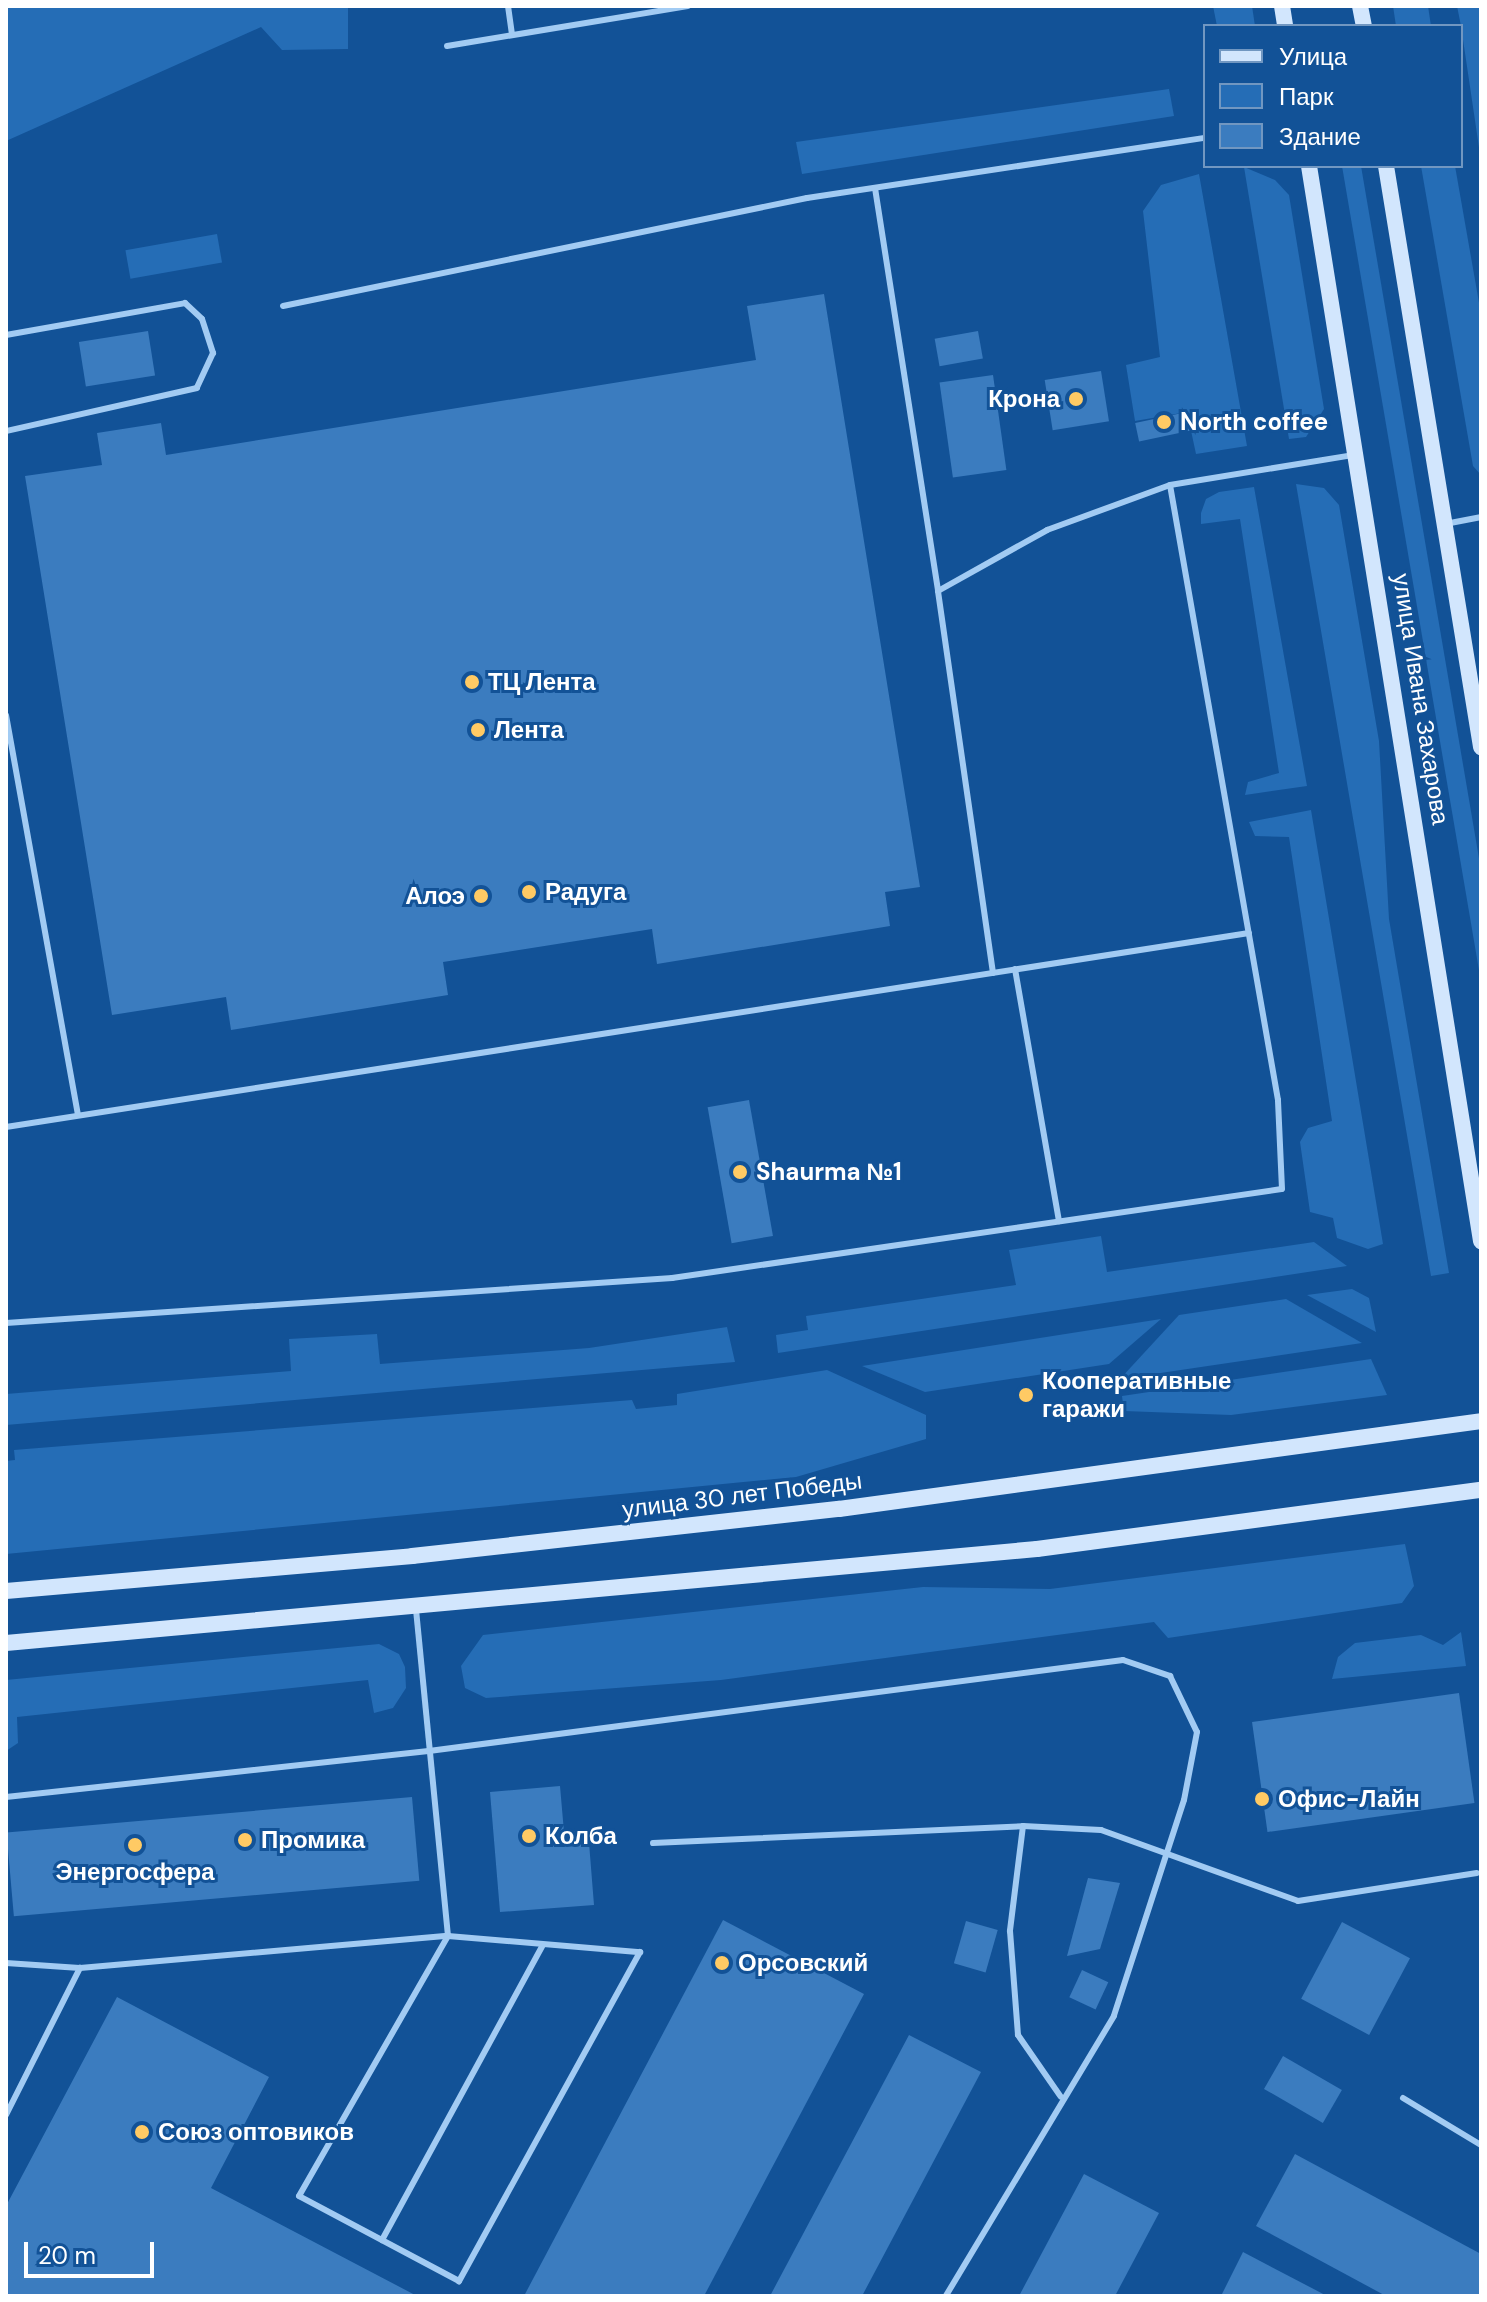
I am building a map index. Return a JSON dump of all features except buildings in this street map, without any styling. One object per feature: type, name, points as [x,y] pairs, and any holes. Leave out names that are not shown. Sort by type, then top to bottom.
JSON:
[{"type":"main road","name":"улица Ивана Захарова","points":[[1309,168],[1481,1241]]},
{"type":"main road","points":[[1386,168],[1481,747]]},
{"type":"main road","name":"улица 30 лет Победы","points":[[6,1591],[412,1556],[839,1509],[1481,1421]]},
{"type":"main road","points":[[6,1643],[416,1610],[1037,1549],[1481,1490]]},
{"type":"lane","points":[[508,6],[512,33]]},
{"type":"lane","points":[[616,6],[618,17]]},
{"type":"lane","points":[[447,46],[688,6]]},
{"type":"lane","points":[[283,306],[875,188],[1203,138]]},
{"type":"lane","points":[[875,188],[993,973]]},
{"type":"lane","points":[[6,335],[185,303],[202,319],[213,353],[197,388],[6,431]]},
{"type":"lane","points":[[938,591],[1047,530],[1170,485],[1357,454]]},
{"type":"lane","points":[[6,1323],[672,1278],[1282,1189],[1278,1100],[1170,485]]},
{"type":"lane","points":[[1445,524],[1481,517]]},
{"type":"lane","points":[[6,715],[78,1115]]},
{"type":"lane","points":[[6,1127],[1249,933]]},
{"type":"lane","points":[[1015,969],[1059,1221]]},
{"type":"lane","points":[[6,1963],[80,1968],[448,1936],[640,1952],[459,2281],[299,2196],[448,1936],[416,1610]]},
{"type":"lane","points":[[6,1797],[429,1751],[1123,1660],[1170,1676],[1197,1732],[1166,1850],[1114,2016],[1061,2097],[946,2296]]},
{"type":"lane","points":[[1023,1826],[1010,1931],[1018,2035],[1061,2097]]},
{"type":"lane","points":[[653,1843],[1023,1826],[1101,1830],[1166,1850],[1298,1901],[1477,1873]]},
{"type":"lane","points":[[382,2240],[543,1944]]},
{"type":"lane","points":[[6,2115],[80,1968]]},
{"type":"lane","points":[[1403,2098],[1481,2145]]},
{"type":"green space","points":[[6,6],[348,6],[348,49],[282,50],[261,27],[6,141]]},
{"type":"green space","points":[[1213,6],[1252,6],[1255,24],[1217,24]]},
{"type":"green space","points":[[1393,6],[1428,6],[1431,24],[1396,24]]},
{"type":"green space","points":[[1457,6],[1481,6],[1481,161],[1463,24]]},
{"type":"green space","points":[[1169,89],[1174,116],[802,174],[796,142]]},
{"type":"green space","points":[[1244,168],[1275,180],[1289,195],[1324,409],[1306,437],[1289,439]]},
{"type":"green space","points":[[1342,168],[1361,168],[1481,870],[1481,982]]},
{"type":"green space","points":[[1421,168],[1455,168],[1481,314],[1481,475],[1473,466]]},
{"type":"green space","points":[[1199,174],[1247,446],[1196,454],[1187,412],[1135,421],[1126,365],[1160,357],[1143,211],[1161,185]]},
{"type":"green space","points":[[217,234],[222,263],[130,279],[125,250]]},
{"type":"green space","points":[[1296,484],[1324,488],[1339,505],[1379,741],[1389,919],[1449,1273],[1431,1276]]},
{"type":"green space","points":[[1254,487],[1307,786],[1245,795],[1248,782],[1279,773],[1240,519],[1201,524],[1201,513],[1206,499],[1219,492]]},
{"type":"green space","points":[[1311,810],[1383,1244],[1368,1249],[1337,1238],[1333,1218],[1310,1212],[1300,1142],[1308,1128],[1332,1121],[1289,837],[1255,836],[1249,822]]},
{"type":"green space","points":[[1101,1236],[1107,1272],[1314,1242],[1347,1266],[778,1353],[776,1335],[808,1330],[806,1316],[1016,1285],[1009,1250]]},
{"type":"green space","points":[[1352,1289],[1369,1298],[1376,1332],[1307,1295]]},
{"type":"green space","points":[[1286,1299],[1362,1343],[1120,1379],[1179,1315]]},
{"type":"green space","points":[[1161,1319],[1109,1364],[925,1392],[862,1366]]},
{"type":"green space","points":[[727,1327],[735,1362],[6,1425],[6,1394],[291,1371],[289,1339],[377,1334],[380,1364],[589,1348]]},
{"type":"green space","points":[[1371,1359],[1387,1395],[1231,1415],[1124,1411],[1122,1396]]},
{"type":"green space","points":[[827,1370],[926,1415],[926,1439],[796,1477],[6,1554],[6,1461],[15,1460],[14,1450],[632,1400],[636,1409],[677,1405],[677,1394]]},
{"type":"green space","points":[[1405,1544],[1414,1586],[1402,1603],[1168,1638],[1154,1622],[721,1680],[486,1698],[465,1688],[461,1666],[483,1635],[923,1587],[1050,1589]]},
{"type":"green space","points":[[1461,1632],[1466,1666],[1332,1679],[1338,1657],[1355,1643],[1421,1635],[1443,1645]]},
{"type":"green space","points":[[379,1644],[399,1654],[405,1667],[406,1688],[393,1708],[374,1713],[368,1680],[17,1717],[18,1743],[6,1751],[6,1680]]},
{"type":"place","name":"Крона","points":[[1076,399]]},
{"type":"place","name":"North coffee","points":[[1164,422]]},
{"type":"place","name":"ТЦ Лента","points":[[472,682]]},
{"type":"place","name":"Лента","points":[[478,730]]},
{"type":"place","name":"Радуга","points":[[529,892]]},
{"type":"place","name":"Алоэ","points":[[481,896]]},
{"type":"place","name":"Shaurma №1","points":[[740,1172]]},
{"type":"place","name":"Кооперативные гаражи","points":[[1026,1395]]},
{"type":"place","name":"Офис-Лайн","points":[[1262,1799]]},
{"type":"place","name":"Колба","points":[[529,1836]]},
{"type":"place","name":"Промика","points":[[245,1840]]},
{"type":"place","name":"Энергосфера","points":[[135,1845]]},
{"type":"place","name":"Орсовский","points":[[722,1963]]},
{"type":"place","name":"Союз оптовиков","points":[[142,2132]]}]
